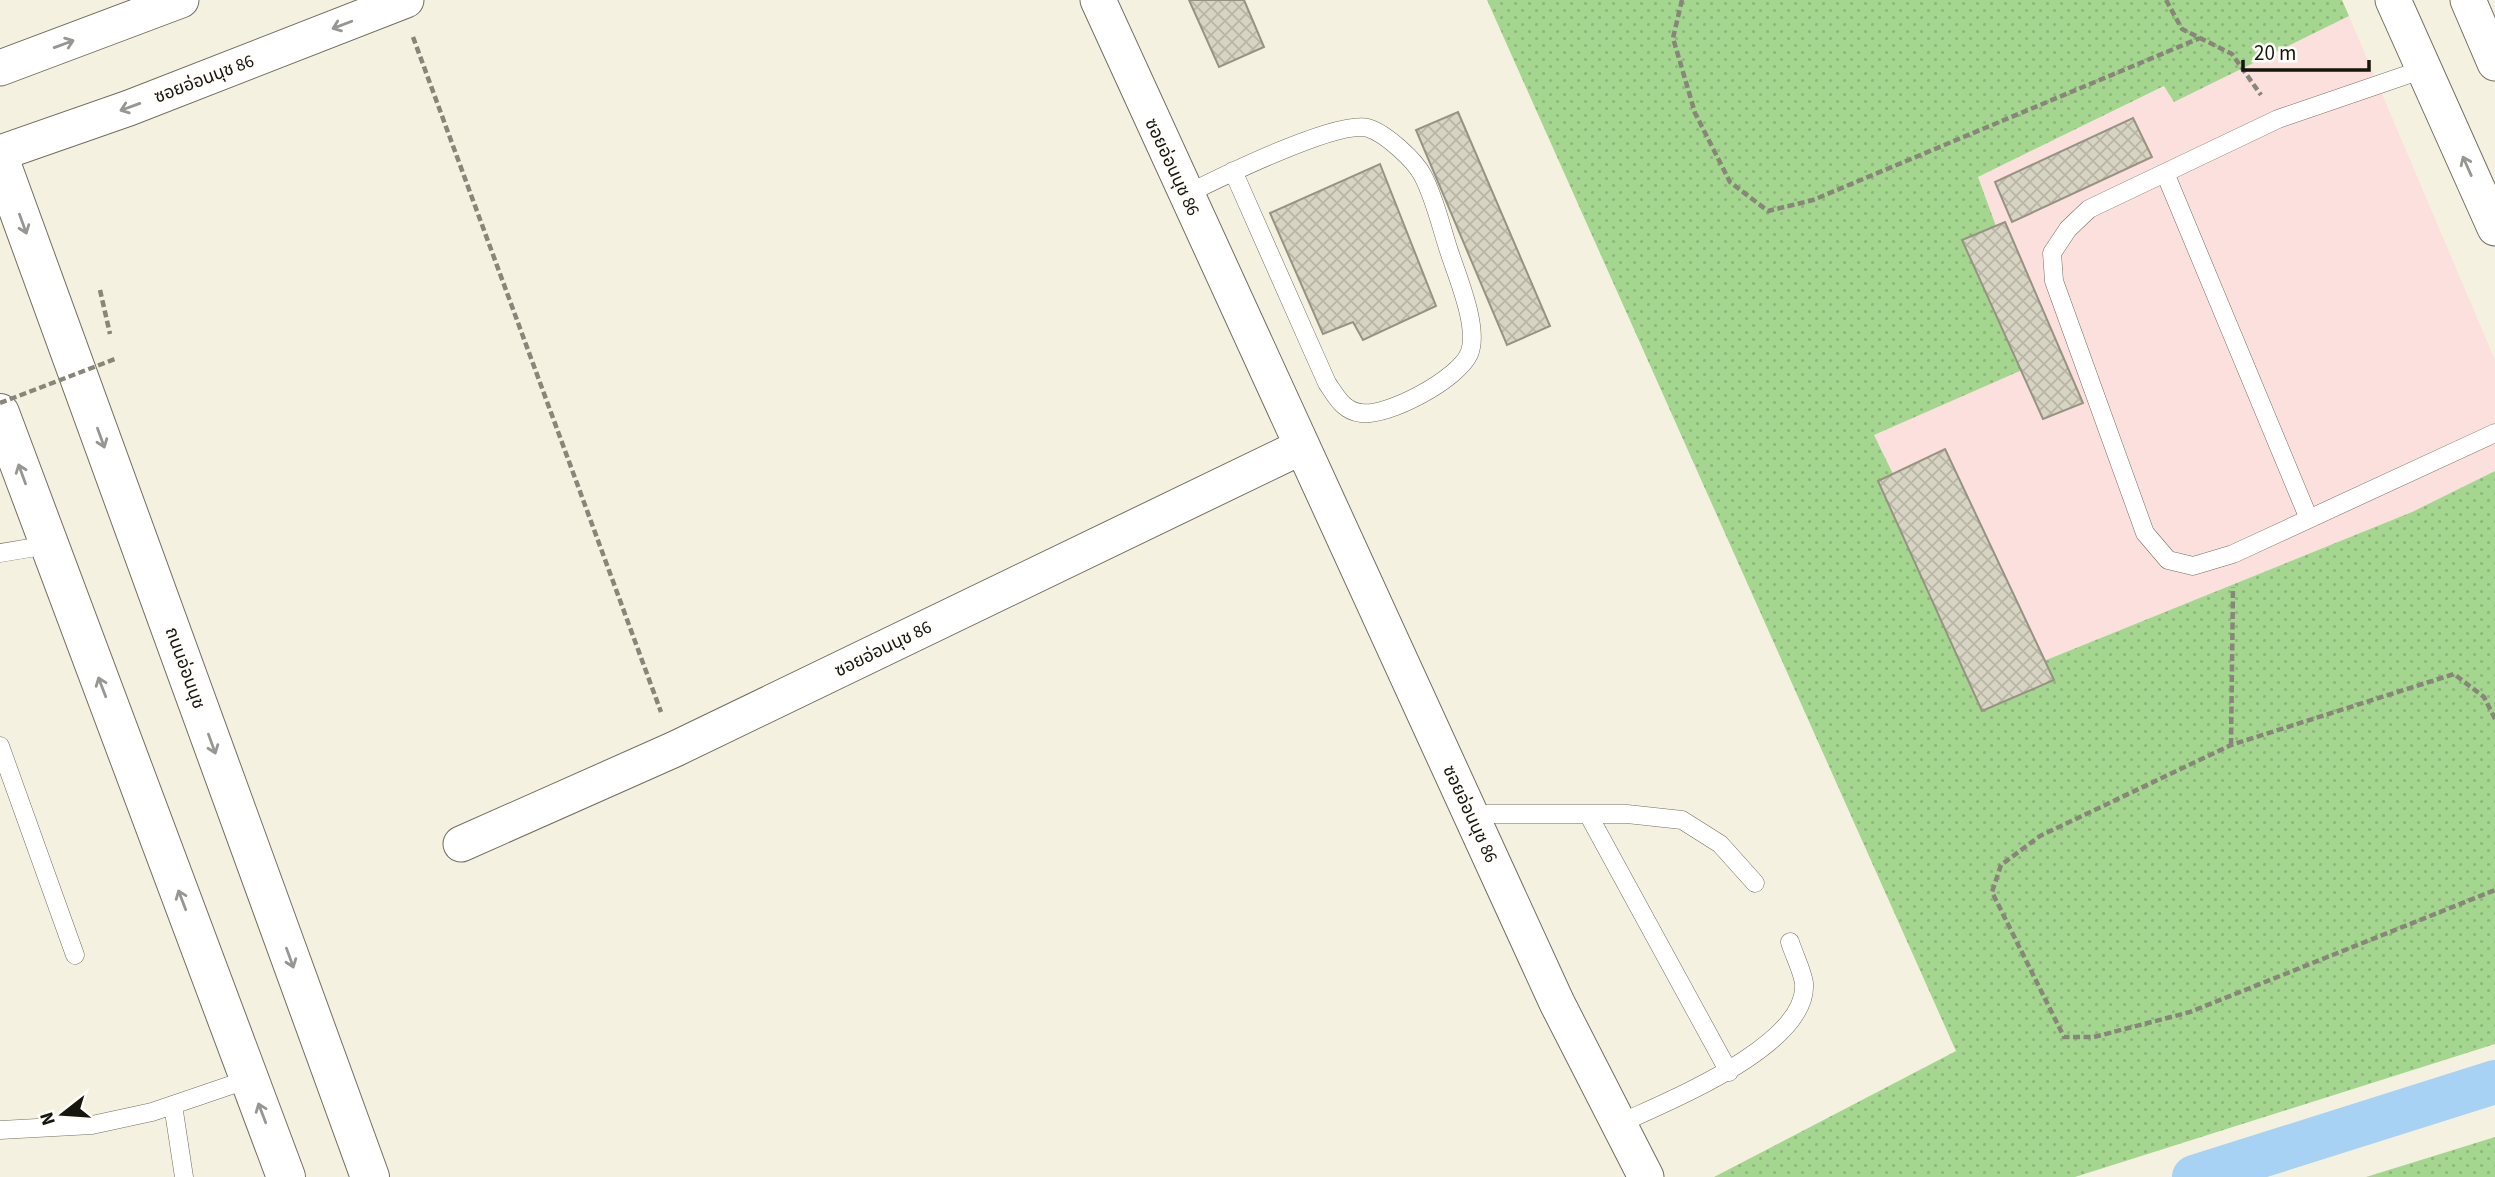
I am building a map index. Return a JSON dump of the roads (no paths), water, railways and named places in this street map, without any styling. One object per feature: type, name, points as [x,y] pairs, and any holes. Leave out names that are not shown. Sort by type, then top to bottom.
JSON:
[{"type":"main road","name":"ถนนอ่อนนุช","points":[[0,160],[370,1177]]},
{"type":"main road","points":[[0,413],[286,1177]]},
{"type":"street","points":[[0,68],[181,0]]},
{"type":"street","name":"ซอยอ่อนนุช 86","points":[[1098,0],[1557,1003],[1646,1177]]},
{"type":"street","points":[[2393,0],[2495,228]]},
{"type":"street","points":[[2468,0],[2495,63]]},
{"type":"street","name":"ซอยอ่อนนุช 86","points":[[0,153],[409,16]]},
{"type":"street","name":"ซอยอ่อนนุช 86","points":[[461,844],[675,749],[1301,447]]},
{"type":"lane","points":[[2424,69],[2278,119],[2089,209],[2068,229],[2052,253],[2054,281],[2146,533],[2168,560],[2193,566],[2233,554],[2495,433]]},
{"type":"lane","points":[[1185,195],[1233,172],[1330,131],[1366,127],[1394,143],[1423,174],[1471,319],[1470,352],[1453,375],[1410,400],[1387,409],[1361,413],[1342,406],[1327,383],[1233,172]]},
{"type":"lane","points":[[2165,173],[2309,520]]},
{"type":"lane","points":[[0,553],[48,545]]},
{"type":"lane","points":[[0,746],[75,955]]},
{"type":"lane","points":[[1470,814],[1627,814],[1682,820],[1720,844],[1755,883]]},
{"type":"lane","points":[[1589,816],[1729,1072]]},
{"type":"lane","points":[[1619,1124],[1729,1072],[1780,1033],[1800,1006],[1804,984],[1790,943]]},
{"type":"lane","points":[[0,1130],[92,1125],[152,1112],[249,1079]]},
{"type":"lane","points":[[173,1105],[184,1177]]},
{"type":"waterway","points":[[2194,1177],[2495,1082]]}]
